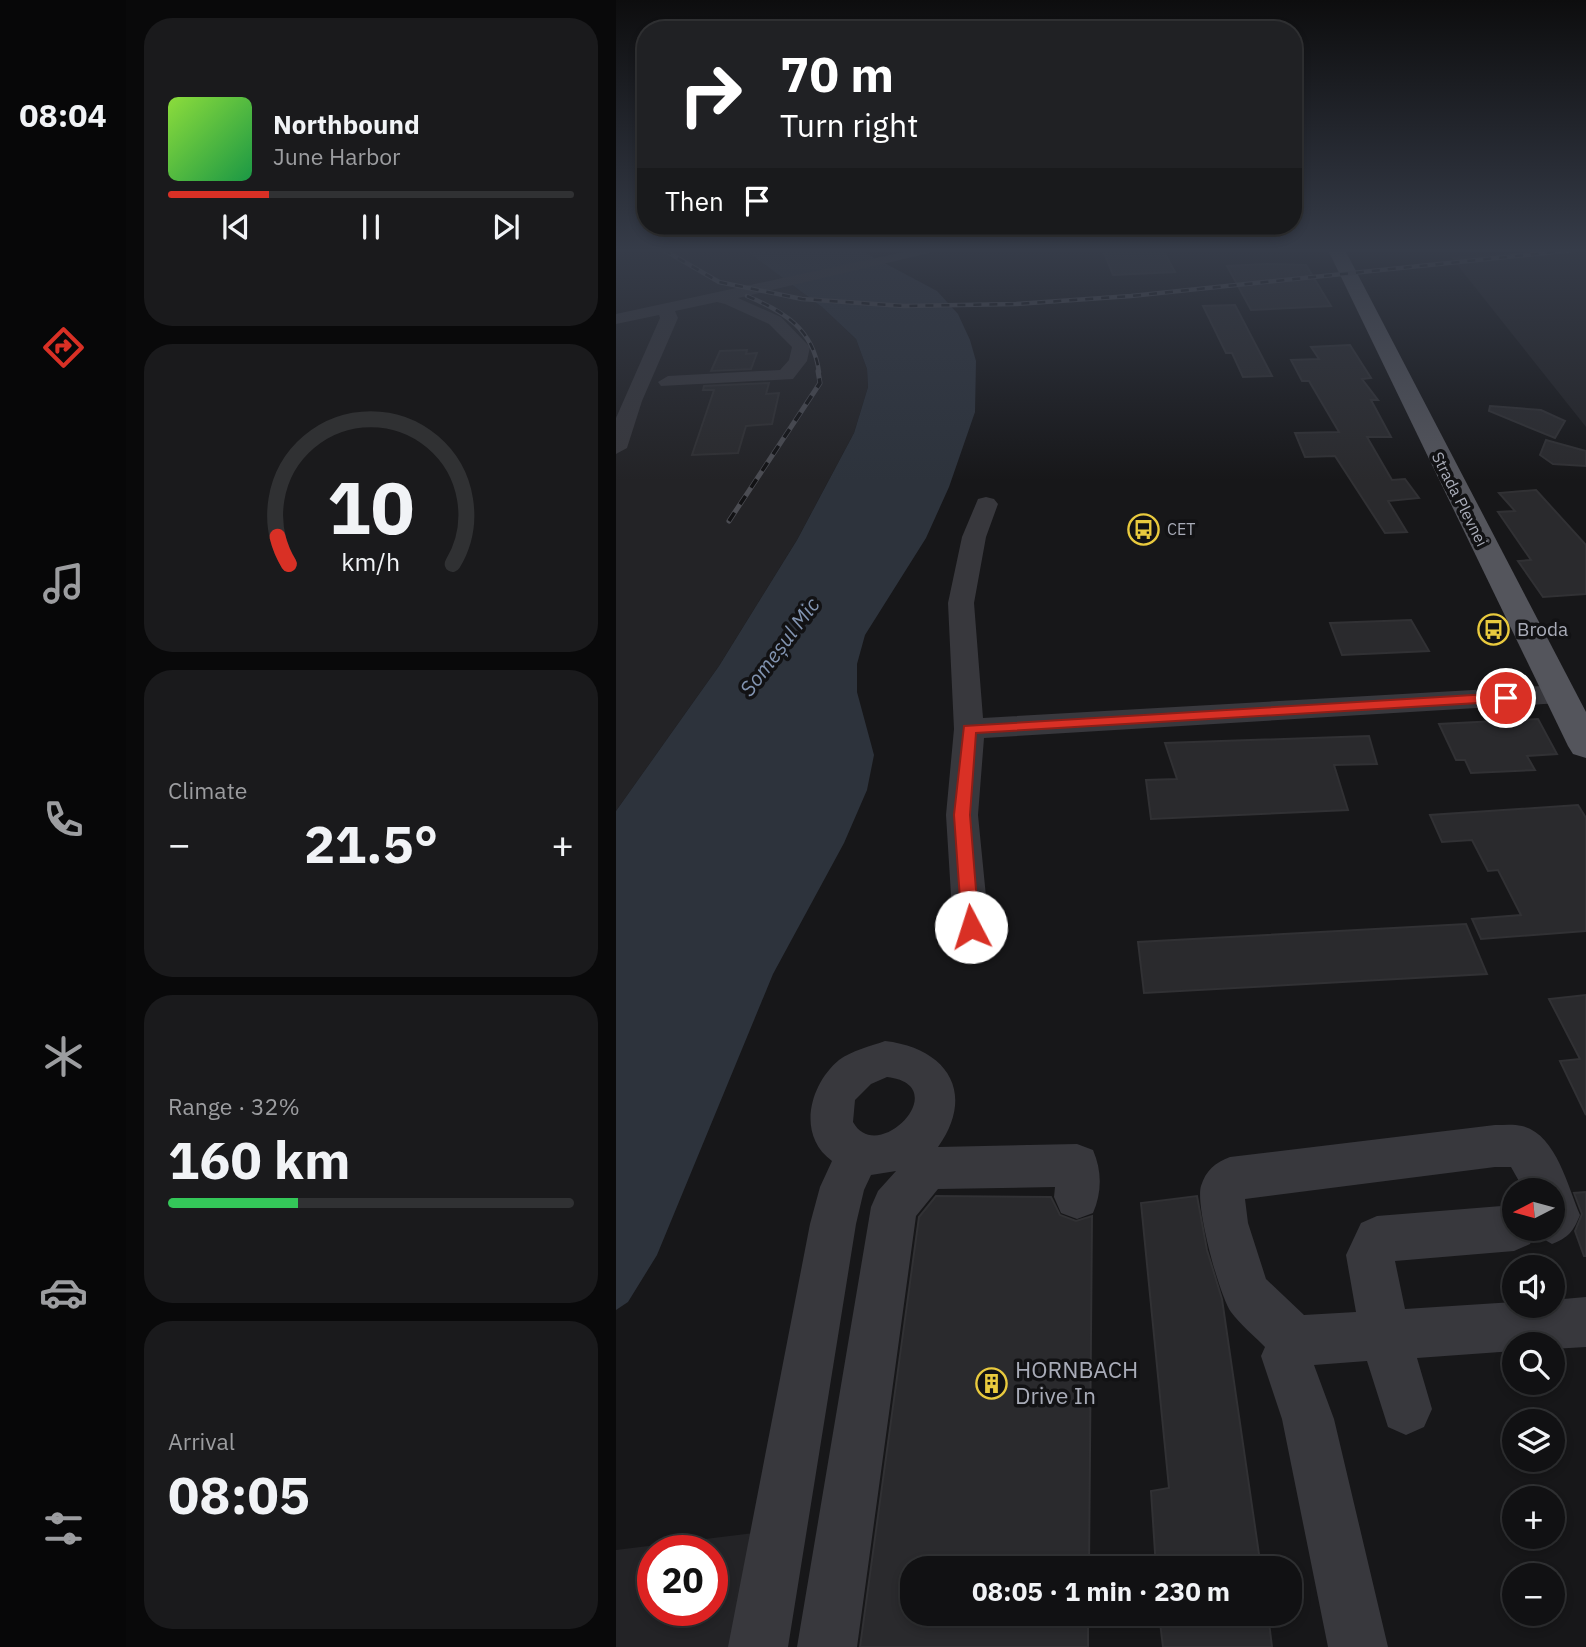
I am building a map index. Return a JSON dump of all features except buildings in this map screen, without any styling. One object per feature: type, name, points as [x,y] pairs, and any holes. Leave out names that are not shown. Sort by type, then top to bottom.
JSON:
[{"type":"main road","name":"Strada Plevnei","points":[[1375,327],[1586,746]]},
{"type":"street","points":[[616,448],[632,401],[665,327]]},
{"type":"street","points":[[668,382],[786,375],[797,361],[801,347],[786,327]]},
{"type":"street","points":[[971,927],[962,815],[969,729],[961,603],[974,537],[986,504]]},
{"type":"street","points":[[969,729],[1560,694]]},
{"type":"street","points":[[1541,1178],[1534,1160],[1521,1146],[1495,1146],[1230,1179],[1222,1189],[1225,1223],[1247,1294],[1294,1341],[1586,1322]]},
{"type":"street","points":[[758,1647],[832,1224],[842,1187],[859,1153]]},
{"type":"street","points":[[827,1647],[894,1207],[927,1168],[1077,1165],[1077,1197]]},
{"type":"street","points":[[1406,1409],[1385,1335],[1370,1255],[1377,1239],[1502,1229]]},
{"type":"street","points":[[1294,1341],[1286,1356],[1308,1419],[1358,1647]]},
{"type":"shaded area","points":[[616,327],[843,327],[856,339],[867,369],[868,387],[854,433],[797,540],[719,666],[616,811]]},
{"type":"shaded area","points":[[1506,327],[1586,327],[1586,427]]},
{"type":"shaded area","points":[[762,1532],[740,1647],[616,1647],[616,1550],[637,1547],[637,1626],[728,1626],[728,1536]]},
{"type":"water","name":"Someșul Mic","points":[[843,327],[964,327],[976,361],[975,412],[949,487],[926,538],[865,635],[857,664],[857,692],[874,755],[867,790],[844,843],[773,974],[657,1255],[628,1302],[616,1310],[616,811],[719,666],[797,540],[854,433],[868,387],[867,369],[856,339]]},
{"type":"railway","points":[[798,327],[811,344],[819,372]]},
{"type":"railway","points":[[729,521],[820,383],[818,371]]},
{"type":"place","name":"CET","points":[[1144,529]]},
{"type":"place","name":"Broda","points":[[1494,629]]},
{"type":"place","name":"HORNBACH Drive In","points":[[992,1383]]},
{"type":"route","points":[[971,927],[962,815],[969,729],[1506,698]]}]
